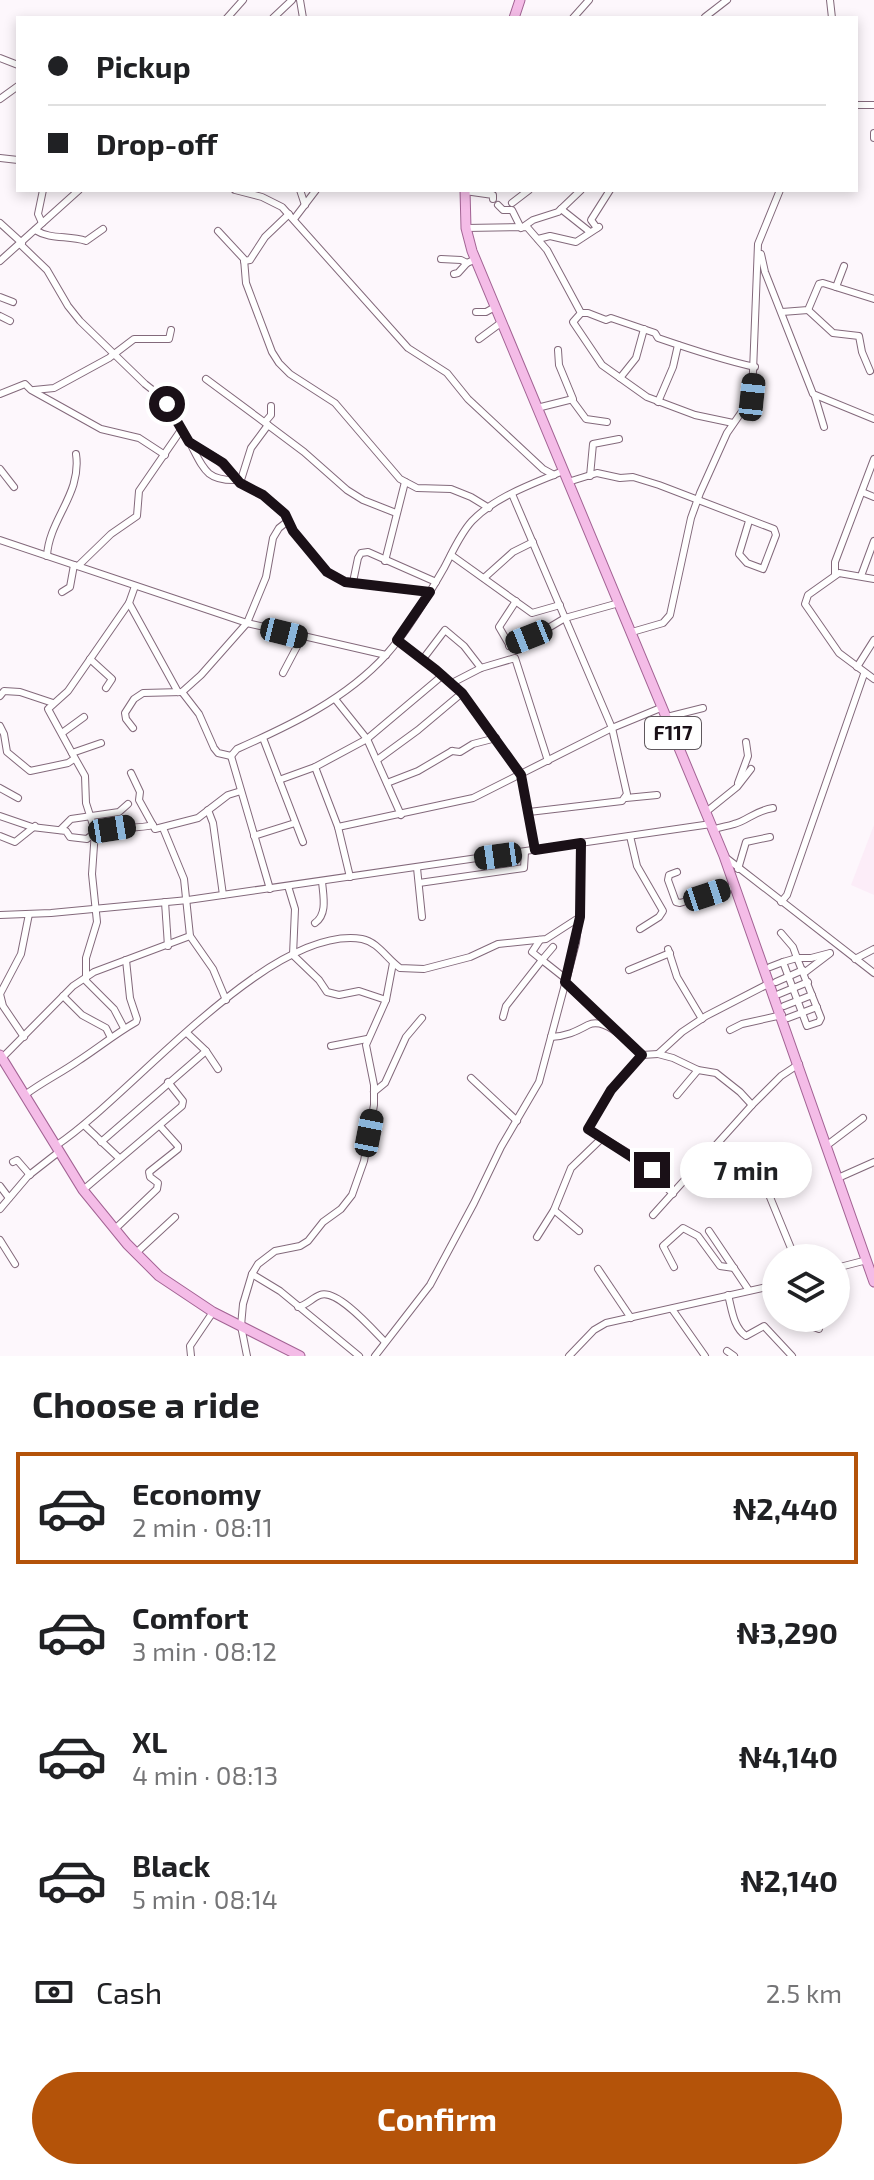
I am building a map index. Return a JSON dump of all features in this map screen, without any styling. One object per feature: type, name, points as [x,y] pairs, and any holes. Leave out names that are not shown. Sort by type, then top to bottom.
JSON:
[{"type":"main road","name":"F117","points":[[465,192],[466,228],[472,261],[502,322],[537,408],[558,473],[568,482],[724,856],[785,1013],[826,1146],[871,1259],[874,1282]]},
{"type":"main road","points":[[2,1062],[83,1190],[159,1276],[213,1312],[300,1356]]},
{"type":"street","points":[[229,16],[243,0]]},
{"type":"street","points":[[275,16],[292,0]]},
{"type":"street","points":[[575,16],[589,0]]},
{"type":"street","points":[[706,16],[727,0]]},
{"type":"street","points":[[42,223],[38,214],[43,192]]},
{"type":"street","points":[[0,261],[77,192]]},
{"type":"street","points":[[243,192],[282,207],[408,348],[447,373],[468,399],[543,469],[558,473]]},
{"type":"street","points":[[301,192],[305,205]]},
{"type":"street","points":[[244,261],[250,260],[265,237],[305,205],[315,192]]},
{"type":"street","points":[[483,192],[493,195],[503,210],[510,209],[522,227]]},
{"type":"street","points":[[512,203],[526,192]]},
{"type":"street","points":[[522,227],[561,209],[579,192]]},
{"type":"street","points":[[595,229],[591,220],[609,192]]},
{"type":"street","points":[[632,632],[663,623],[670,615],[691,518],[712,464],[733,423],[752,397],[761,268],[758,244],[779,192]]},
{"type":"street","points":[[561,209],[595,229]]},
{"type":"street","points":[[0,223],[23,242],[47,270],[73,313],[164,399],[206,472],[224,481],[239,482]]},
{"type":"street","points":[[466,228],[527,227],[547,250],[581,313]]},
{"type":"street","points":[[35,230],[47,237],[71,236],[86,241],[103,229]]},
{"type":"street","points":[[538,239],[550,236],[576,242],[595,229]]},
{"type":"street","points":[[218,231],[244,261],[246,283],[279,363],[290,374],[335,403],[393,473],[405,482],[417,488],[451,489],[489,508]]},
{"type":"street","points":[[441,259],[472,261]]},
{"type":"street","points":[[454,274],[472,261]]},
{"type":"street","points":[[836,287],[844,266]]},
{"type":"street","points":[[750,272],[761,268]]},
{"type":"street","points":[[761,268],[782,312],[824,427]]},
{"type":"street","points":[[808,310],[819,284],[874,299]]},
{"type":"street","points":[[0,297],[13,302]]},
{"type":"street","points":[[476,312],[486,312],[495,307]]},
{"type":"street","points":[[782,312],[808,310],[833,333],[859,336],[870,371]]},
{"type":"street","points":[[733,423],[695,415],[647,397],[602,365],[573,322],[581,313],[606,320],[611,318],[655,333],[658,338],[678,345],[755,367]]},
{"type":"street","points":[[0,316],[10,321]]},
{"type":"street","points":[[479,339],[502,322]]},
{"type":"street","points":[[620,378],[636,358],[644,329]]},
{"type":"street","points":[[31,390],[54,388],[115,354],[134,339],[169,339],[171,330]]},
{"type":"street","points":[[658,402],[673,367],[678,345]]},
{"type":"street","points":[[558,350],[559,365],[573,394],[572,400],[586,419],[607,422]]},
{"type":"street","points":[[206,379],[304,452],[347,490],[396,513]]},
{"type":"street","points":[[0,394],[24,384],[101,429],[139,438],[165,455]]},
{"type":"street","points":[[815,397],[874,419]]},
{"type":"street","points":[[537,408],[572,400]]},
{"type":"street","points":[[239,482],[251,448],[271,415],[271,406]]},
{"type":"street","points":[[62,592],[70,587],[76,565],[137,516],[139,491],[181,430]]},
{"type":"street","points":[[590,476],[593,444],[619,439]]},
{"type":"street","points":[[189,442],[223,463],[239,482],[263,495],[285,514],[327,572],[341,580],[430,592]]},
{"type":"street","points":[[47,556],[48,545],[74,488],[78,468],[76,454]]},
{"type":"street","points":[[835,575],[835,562],[874,459]]},
{"type":"street","points":[[0,469],[14,487]]},
{"type":"street","points":[[231,756],[237,749],[301,720],[335,699],[386,655],[430,592],[472,522],[512,494],[558,473]]},
{"type":"street","points":[[568,482],[604,473],[620,478],[633,477],[776,531],[763,569],[747,563],[739,554],[749,521]]},
{"type":"street","points":[[385,561],[405,482]]},
{"type":"street","points":[[862,492],[874,497]]},
{"type":"street","points":[[512,494],[612,728],[626,798]]},
{"type":"street","points":[[133,728],[125,713],[134,699],[143,693],[180,692],[201,675],[247,623],[266,577],[273,538],[288,521]]},
{"type":"street","points":[[0,540],[247,623],[386,655]]},
{"type":"street","points":[[861,576],[874,541]]},
{"type":"street","points":[[484,578],[513,552],[533,542]]},
{"type":"street","points":[[353,582],[358,558],[361,553],[368,552],[436,582]]},
{"type":"street","points":[[451,555],[534,614],[560,605]]},
{"type":"street","points":[[874,579],[846,573],[835,575],[808,595],[805,604],[839,653],[874,679]]},
{"type":"street","points":[[124,1028],[114,1009],[85,978],[96,928],[92,874],[95,831],[89,816],[85,776],[48,711],[68,691],[129,603],[135,586]]},
{"type":"street","points":[[516,601],[499,627],[514,657],[548,761]]},
{"type":"street","points":[[129,603],[180,692],[199,714],[214,748],[218,753],[231,756]]},
{"type":"street","points":[[509,646],[565,618],[619,603]]},
{"type":"street","points":[[423,659],[445,630],[464,646],[481,668]]},
{"type":"street","points":[[283,673],[302,637]]},
{"type":"street","points":[[397,640],[462,693],[521,775],[535,850]]},
{"type":"street","points":[[857,667],[874,640]]},
{"type":"street","points":[[452,683],[481,668],[514,657]]},
{"type":"street","points":[[90,659],[112,679],[106,688]]},
{"type":"street","points":[[781,902],[787,895],[864,674]]},
{"type":"street","points":[[279,780],[315,767],[367,739],[443,675]]},
{"type":"street","points":[[0,696],[4,691],[20,692],[53,703]]},
{"type":"street","points":[[377,760],[462,693]]},
{"type":"street","points":[[335,699],[367,739],[401,815]]},
{"type":"street","points":[[338,827],[473,798],[612,728],[665,712],[703,708]]},
{"type":"street","points":[[62,733],[84,717]]},
{"type":"street","points":[[0,726],[7,752],[30,771],[68,763],[73,756],[101,743]]},
{"type":"street","points":[[263,738],[303,842]]},
{"type":"street","points":[[387,783],[418,771],[450,750],[460,752],[473,744],[496,738]]},
{"type":"street","points":[[737,787],[748,756],[746,742]]},
{"type":"street","points":[[231,756],[270,889]]},
{"type":"street","points":[[315,767],[338,827],[350,877]]},
{"type":"street","points":[[706,812],[737,787],[751,769]]},
{"type":"street","points":[[131,773],[140,792],[139,800],[155,829],[198,818],[228,795],[241,791]]},
{"type":"street","points":[[0,788],[18,798]]},
{"type":"street","points":[[529,812],[657,795]]},
{"type":"street","points":[[60,830],[71,819],[119,812],[128,804]]},
{"type":"street","points":[[0,915],[96,909],[270,889],[630,836],[737,824],[749,815],[773,808]]},
{"type":"street","points":[[208,810],[213,823],[223,895]]},
{"type":"street","points":[[0,816],[66,831],[70,837],[81,839],[87,839],[95,831],[131,826],[138,829],[153,825]]},
{"type":"street","points":[[254,836],[295,823]]},
{"type":"street","points":[[0,836],[15,842],[35,826]]},
{"type":"street","points":[[163,828],[184,879],[190,936],[213,969],[226,1000]]},
{"type":"street","points":[[630,836],[637,866],[663,909],[661,915],[640,929]]},
{"type":"street","points":[[738,869],[746,842],[770,837]]},
{"type":"street","points":[[375,1356],[430,1285],[539,1082],[580,917],[581,843]]},
{"type":"street","points":[[419,883],[524,868],[525,852]]},
{"type":"street","points":[[724,856],[874,973]]},
{"type":"street","points":[[417,868],[422,917]]},
{"type":"street","points":[[677,872],[669,875],[668,880],[676,902],[680,903],[735,886]]},
{"type":"street","points":[[315,923],[322,918],[322,881]]},
{"type":"street","points":[[288,886],[295,909],[293,955],[327,992],[339,995],[359,991],[386,1000]]},
{"type":"street","points":[[165,902],[168,946]]},
{"type":"street","points":[[24,1037],[3,1006],[0,994],[21,954],[29,914]]},
{"type":"street","points":[[0,1209],[30,1175],[187,1033],[255,978],[293,955],[330,940],[358,939],[368,941],[400,968],[424,969],[470,957],[498,944],[546,939],[580,917]]},
{"type":"street","points":[[781,933],[793,947],[804,972],[821,1018],[819,1022],[806,1026],[783,962]]},
{"type":"street","points":[[2,1062],[63,996],[85,978],[190,936]]},
{"type":"street","points":[[540,940],[532,952],[642,1055],[658,1054],[698,1070],[716,1073],[752,1105]]},
{"type":"street","points":[[658,1054],[702,1019],[773,982],[804,972],[838,946]]},
{"type":"street","points":[[503,1017],[506,1006],[553,947]]},
{"type":"street","points":[[855,959],[874,949]]},
{"type":"street","points":[[629,970],[669,951],[677,977],[702,1019]]},
{"type":"street","points":[[770,967],[797,958],[830,953]]},
{"type":"street","points":[[25,1095],[137,1019],[130,998],[126,960]]},
{"type":"street","points":[[247,1356],[241,1326],[243,1304],[258,1264],[275,1251],[300,1246],[308,1241],[352,1195],[364,1161],[374,1092],[367,1039],[386,1000],[393,963]]},
{"type":"street","points":[[85,969],[94,972]]},
{"type":"street","points":[[779,994],[808,982]]},
{"type":"street","points":[[785,1013],[796,1001],[812,995]]},
{"type":"street","points":[[63,996],[82,1015],[106,1028],[110,1036]]},
{"type":"street","points":[[730,1030],[742,1024],[817,1007]]},
{"type":"street","points":[[374,1092],[385,1083],[406,1037],[422,1018]]},
{"type":"street","points":[[551,1037],[572,1035],[590,1023],[612,1029]]},
{"type":"street","points":[[187,1033],[206,1051],[218,1069]]},
{"type":"street","points":[[331,1046],[367,1039]]},
{"type":"street","points":[[101,1142],[206,1051]]},
{"type":"street","points":[[642,1055],[611,1090],[588,1129],[638,1159],[673,1194]]},
{"type":"street","points":[[653,1215],[752,1105],[781,1076],[799,1064]]},
{"type":"street","points":[[677,1095],[698,1070]]},
{"type":"street","points":[[471,1078],[517,1121]]},
{"type":"street","points":[[83,1190],[183,1103],[168,1082]]},
{"type":"street","points":[[826,1146],[863,1118]]},
{"type":"street","points":[[84,1125],[119,1158]]},
{"type":"street","points":[[115,1229],[157,1189],[158,1183],[149,1172],[178,1149],[160,1126]]},
{"type":"street","points":[[537,1237],[554,1210],[571,1168],[601,1139]]},
{"type":"street","points":[[13,1162],[17,1160],[30,1175]]},
{"type":"street","points":[[838,1178],[874,1162]]},
{"type":"street","points":[[765,1185],[789,1244]]},
{"type":"street","points":[[0,1186],[9,1198]]},
{"type":"street","points":[[554,1210],[579,1231]]},
{"type":"street","points":[[136,1253],[175,1217]]},
{"type":"street","points":[[674,1267],[663,1246],[683,1228],[698,1236],[720,1266],[734,1268]]},
{"type":"street","points":[[709,1231],[748,1289]]},
{"type":"street","points":[[0,1240],[15,1264]]},
{"type":"street","points":[[850,1264],[871,1259]]},
{"type":"street","points":[[598,1269],[631,1318]]},
{"type":"street","points":[[252,1274],[359,1356]]},
{"type":"street","points":[[569,1356],[594,1330],[606,1323],[762,1287]]},
{"type":"street","points":[[298,1307],[321,1294],[328,1294],[361,1316],[385,1342]]},
{"type":"street","points":[[728,1295],[736,1326],[742,1335],[746,1336],[764,1326],[793,1356]]},
{"type":"street","points":[[672,1309],[705,1356]]},
{"type":"street","points":[[191,1356],[190,1346],[213,1312]]},
{"type":"street","points":[[727,1351],[734,1356]]},
{"type":"shaded area","points":[[874,825],[874,895],[851,885]]},
{"type":"route","points":[[167,404],[189,442],[223,463],[240,483],[263,495],[285,514],[293,531],[327,572],[345,582],[430,592],[397,640],[462,693],[521,775],[535,850],[581,843],[580,917],[565,982],[642,1055],[611,1090],[588,1129],[652,1170]]}]
